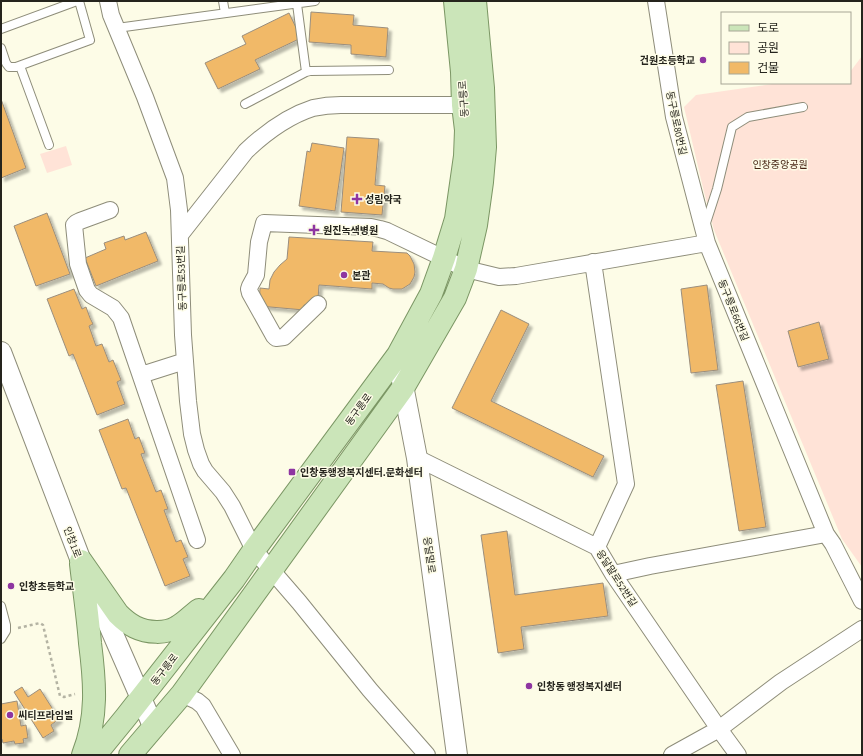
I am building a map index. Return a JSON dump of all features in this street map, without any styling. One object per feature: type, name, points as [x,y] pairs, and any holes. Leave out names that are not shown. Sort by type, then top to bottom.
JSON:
[{"type":"main road","name":"동구릉로","points":[[95,755],[234,579],[398,355],[431,294],[456,218],[465,156],[466,130],[455,1]]},
{"type":"main road","name":"동구릉로","points":[[130,755],[182,694],[403,388],[455,298],[466,269],[476,225],[485,147],[483,88],[475,1]]},
{"type":"main road","points":[[81,561],[123,619],[135,627],[154,632],[168,631],[181,626],[234,579]]},
{"type":"main road","points":[[81,561],[94,678],[92,727],[83,755]]},
{"type":"street","name":"동구릉로53번길","points":[[108,1],[112,15],[145,97],[175,178],[179,210],[182,327],[188,402],[192,434],[196,450],[205,471],[223,492],[232,506],[254,550],[299,602],[370,690],[427,755]]},
{"type":"street","name":"동구릉로80번길","points":[[656,1],[674,117],[705,237]]},
{"type":"street","points":[[180,235],[246,151],[278,125],[300,114],[325,106],[341,105],[463,105]]},
{"type":"street","points":[[110,210],[80,221],[74,225],[77,260],[87,290],[113,308],[121,318],[197,540]]},
{"type":"street","points":[[318,304],[284,337],[276,338],[274,336],[249,289],[256,275],[259,242],[264,223],[371,227],[380,229],[388,231],[466,269],[498,277],[516,276],[593,262],[705,237]]},
{"type":"street","name":"동구릉로66번길","points":[[705,237],[826,534],[833,544],[862,600]]},
{"type":"street","points":[[593,262],[626,484],[597,547]]},
{"type":"street","name":"인창1로","points":[[1,352],[81,561],[140,699],[154,728]]},
{"type":"street","name":"응달말로","points":[[398,355],[417,458],[457,755]]},
{"type":"street","points":[[141,375],[185,361]]},
{"type":"street","name":"응달말로52번길","points":[[417,458],[597,547],[613,574],[738,755]]},
{"type":"street","points":[[613,574],[826,534]]},
{"type":"street","points":[[672,755],[719,729],[781,682],[862,628]]},
{"type":"street","points":[[182,694],[197,701],[203,706],[232,755]]},
{"type":"lane","points":[[1,29],[78,1],[90,40],[16,67],[9,67],[6,64],[1,48]]},
{"type":"lane","points":[[223,1],[225,13]]},
{"type":"lane","points":[[117,28],[315,1]]},
{"type":"lane","points":[[297,4],[306,72]]},
{"type":"lane","points":[[20,66],[49,145]]},
{"type":"lane","points":[[245,104],[310,71],[388,70]]},
{"type":"lane","points":[[705,237],[732,127],[748,117],[803,107]]},
{"type":"lane","points":[[1,606],[6,624],[6,631],[1,639]]},
{"type":"path","points":[[6,631],[38,623],[42,624],[60,696],[64,697],[80,693]]},
{"type":"green space","name":"인창중앙공원","points":[[862,56],[862,567],[842,539],[714,230],[684,107],[696,95],[772,84],[851,84],[851,71]]},
{"type":"green space","points":[[66,146],[72,165],[47,173],[40,154]]},
{"type":"building","points":[[311,12],[354,15],[353,25],[388,28],[386,57],[351,54],[351,45],[309,42]]},
{"type":"building","points":[[289,13],[301,38],[255,60],[260,69],[218,89],[205,63],[246,44],[242,36]]},
{"type":"building","points":[[1,99],[26,168],[1,178]]},
{"type":"building","points":[[347,137],[379,139],[375,185],[385,186],[382,215],[341,212]]},
{"type":"building","points":[[312,143],[344,148],[335,211],[299,206],[307,151],[310,152]]},
{"type":"building","points":[[47,213],[70,274],[36,286],[14,226]]},
{"type":"building","points":[[146,232],[158,261],[96,286],[85,258],[106,249],[104,243],[124,236],[125,240]]},
{"type":"building","name":"본관","points":[[289,237],[373,242],[372,251],[407,253],[414,264],[414,277],[410,284],[402,289],[393,289],[383,284],[372,283],[372,289],[319,285],[318,299],[313,306],[304,305],[304,310],[259,306],[260,288],[269,289],[270,280],[274,272],[287,259]]},
{"type":"building","points":[[707,285],[718,370],[691,373],[681,289]]},
{"type":"building","points":[[74,289],[82,309],[86,307],[93,324],[89,326],[96,346],[102,344],[109,362],[113,360],[121,380],[117,382],[125,404],[97,415],[73,354],[69,356],[47,299]]},
{"type":"building","points":[[501,310],[529,324],[491,401],[604,456],[593,477],[452,408]]},
{"type":"building","points":[[819,322],[829,359],[798,367],[788,331]]},
{"type":"building","points":[[743,381],[766,527],[739,531],[716,385]]},
{"type":"building","points":[[128,419],[135,439],[139,437],[145,453],[141,454],[156,492],[161,490],[168,509],[164,510],[176,542],[181,540],[188,557],[183,559],[190,576],[165,586],[126,488],[122,489],[99,430]]},
{"type":"building","points":[[507,531],[515,595],[603,583],[608,616],[521,627],[524,649],[498,653],[481,535]]},
{"type":"building","points":[[22,687],[28,697],[40,689],[59,719],[51,725],[54,731],[43,738],[14,692]]},
{"type":"building","name":"씨티프라임빌","points":[[17,701],[21,726],[26,725],[28,738],[23,739],[24,743],[15,744],[14,741],[3,743],[2,739],[1,740],[1,704]]},
{"type":"place","name":"건원초등학교","points":[[703,60]]},
{"type":"place","name":"성림약국","points":[[357,199]]},
{"type":"place","name":"원진녹색병원","points":[[314,230]]},
{"type":"place","name":"본관","points":[[344,275]]},
{"type":"place","name":"인창동행정복지센터.문화센터","points":[[292,472]]},
{"type":"place","name":"인창초등학교","points":[[11,586]]},
{"type":"place","name":"인창동 행정복지센터","points":[[529,686]]},
{"type":"place","name":"씨티프라임빌","points":[[10,715]]}]
